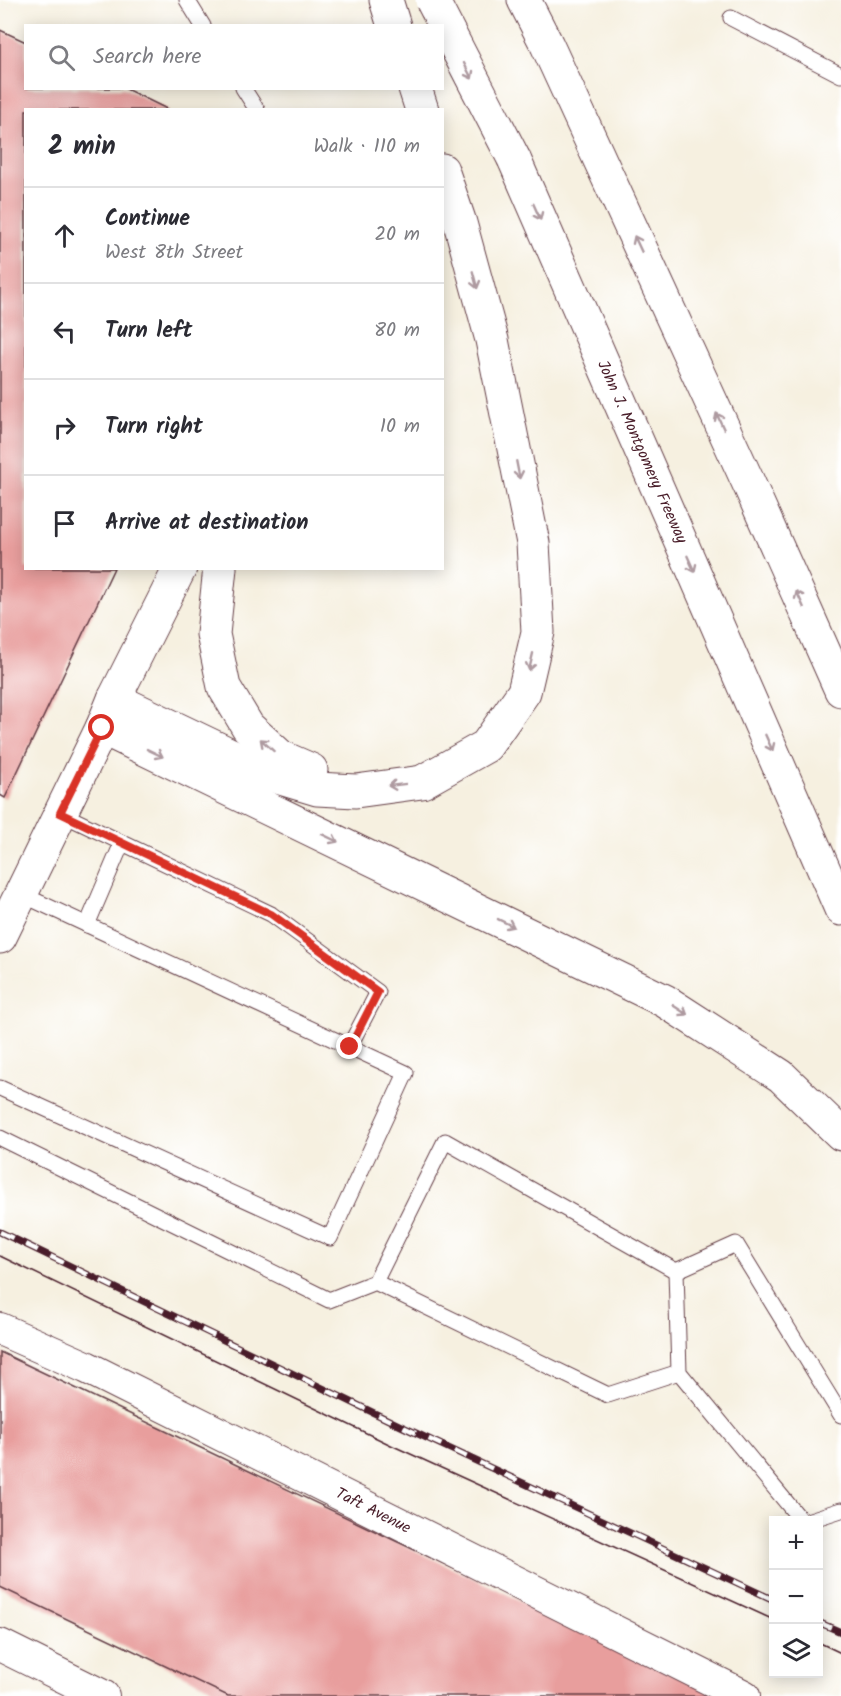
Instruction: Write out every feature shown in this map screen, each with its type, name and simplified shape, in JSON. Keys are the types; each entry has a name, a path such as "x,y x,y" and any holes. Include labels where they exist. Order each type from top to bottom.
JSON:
{"main road":[{"path":"386,0 393,24"},
{"name":"John J. Montgomery Freeway","path":"432,0 514,159 841,909"},
{"path":"442,24 453,0"},
{"path":"524,0 547,45 754,495 841,690"},
{"path":"402,108 412,90"},
{"path":"414,90 421,108"},
{"path":"108,713 277,777 317,789 356,791 422,782 486,746 524,692 538,632 533,543 492,340 460,223 444,177"},
{"path":"0,937 179,570"},
{"path":"219,570 219,594 213,634 224,687 248,727 280,757 356,791"},
{"path":"820,643 841,679"},
{"path":"108,713 665,1001 781,1076 841,1134"}],"street":[{"name":"Taft Avenue","path":"0,1329 86,1367 744,1696"},
{"path":"0,1645 103,1696"}],"lane":[{"path":"187,0 202,24"},
{"path":"731,18 841,75"},
{"path":"244,90 256,108"},
{"path":"60,813 271,914 378,992 350,1047"},
{"path":"87,925 122,843"},
{"path":"0,1088 330,1238 406,1074 21,894"},
{"path":"0,1138 329,1300 375,1282 445,1141 676,1271"},
{"path":"676,1271 736,1244 841,1415"},
{"path":"676,1271 680,1372 797,1516"},
{"path":"375,1282 608,1395 680,1372"},
{"path":"823,1516 841,1510"}],"building":[{"path":"0,30 24,41 24,90 128,90 165,108 24,108 24,570 113,570 5,798 0,795"},
{"path":"0,1352 720,1696 228,1696 0,1587"}],"tram line":[{"path":"0,1256 391,1445 769,1618"},
{"path":"823,1644 841,1653"}],"railway":[{"path":"0,1232 401,1426 769,1598"},
{"path":"823,1624 841,1632"}],"route":[{"path":"102,728 60,813 271,914 378,992 350,1047"}]}
